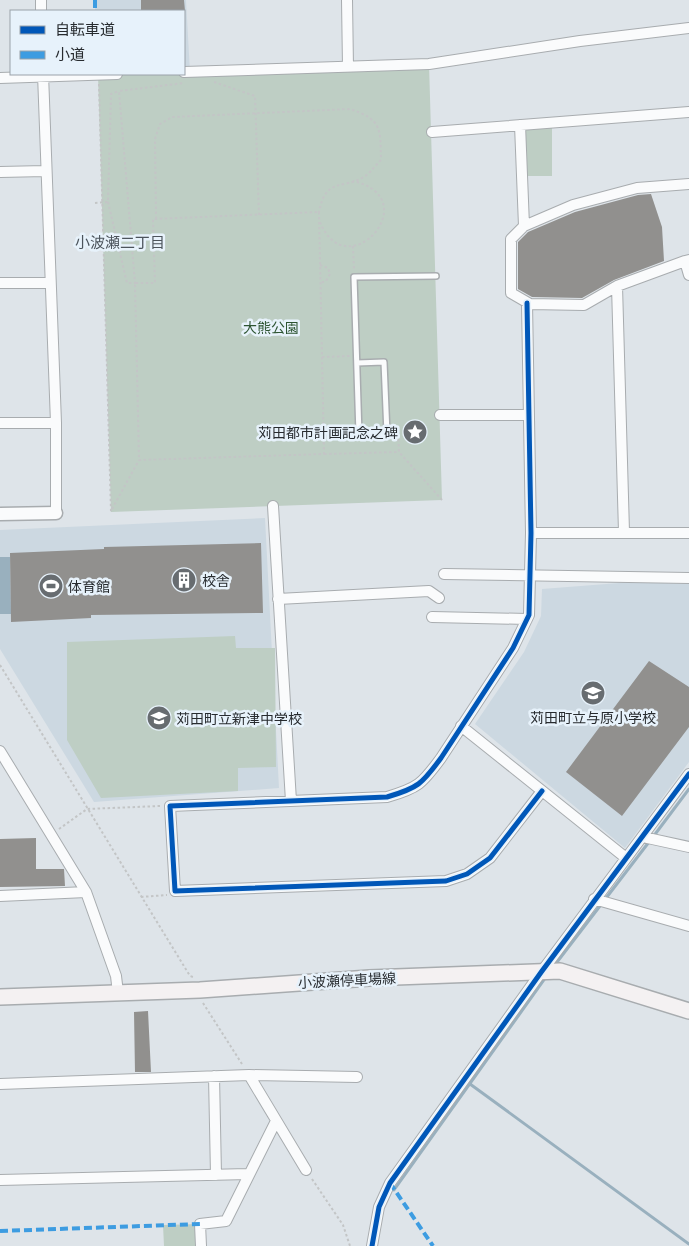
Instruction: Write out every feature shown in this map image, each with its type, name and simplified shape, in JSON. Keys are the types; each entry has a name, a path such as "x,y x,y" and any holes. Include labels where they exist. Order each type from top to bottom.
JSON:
{"main road":[{"name":"小波瀬停車場線","path":"0,996 118,993 560,971 689,1011"}],"street":[{"path":"346,0 348,67"},
{"path":"185,72 429,64 580,41 689,28"},
{"path":"0,78 43,75 45,170 56,423 56,513 0,514"},
{"path":"432,132 689,112"},
{"path":"520,125 524,226"},
{"path":"0,172 45,170"},
{"path":"689,184 637,188 573,205 524,226 511,239 510,293 527,302 584,306 617,286 687,260 689,275"},
{"path":"0,283 50,282"},
{"path":"617,286 624,532"},
{"path":"527,302 531,533 529,615 513,648 430,773 413,790 387,797 170,806 175,891 446,881 467,874 490,858 542,791"},
{"path":"440,415 528,415"},
{"path":"0,423 56,423"},
{"path":"273,506 291,800"},
{"path":"531,533 689,533"},
{"path":"444,574 689,578"},
{"path":"278,599 429,591 439,598"},
{"path":"432,617 527,619"},
{"path":"461,726 626,858"},
{"path":"0,751 86,892 116,976 118,993"},
{"path":"372,1246 379,1207 390,1183 594,899 689,774"},
{"path":"643,837 689,847"},
{"path":"0,896 86,892"},
{"path":"594,899 689,926"},
{"path":"249,1075 306,1170"},
{"path":"0,1084 249,1075 357,1077"},
{"path":"214,1076 216,1175"},
{"path":"201,1246 200,1224 226,1221 276,1121"},
{"path":"0,1180 248,1174"}],"lane":[{"path":"357,363 384,362 387,434 359,435 354,277 436,276"}],"path":[{"path":"98,75 111,512 139,460 135,284 119,92"},
{"path":"208,80 255,96 259,215"},
{"path":"188,83 111,94 108,202 127,283 154,283 154,219 156,219 155,139 160,124 172,117 350,110 369,115 380,130 381,160 365,176 334,186 326,193 321,202 319,212 324,454"},
{"path":"319,212 320,223 325,232 342,245 364,244 373,238 380,229 383,219 383,208 380,198 373,189 353,181"},
{"path":"96,203 108,202"},
{"path":"156,219 319,212"},
{"path":"353,246 354,277"},
{"path":"320,265 328,268 330,274 326,281 320,283"},
{"path":"348,270 358,269"},
{"path":"322,357 351,356 350,347"},
{"path":"398,434 399,452 442,500"},
{"path":"324,436 359,435"},
{"path":"139,460 399,452"},
{"path":"0,665 190,976 195,978"},
{"path":"51,835 87,809 170,806"},
{"path":"141,897 170,895 175,891"},
{"path":"200,999 249,1075"},
{"path":"306,1170 343,1224 350,1246"}],"shaded area":[{"path":"95,0 186,0 190,72 185,72 185,10 95,10"},
{"name":"苅田町立新津中学校","path":"265,518 279,788 94,802 0,649 0,530"},
{"name":"苅田町立与原小学校","path":"632,582 689,584 689,762 625,848 475,724 524,652 541,616 542,589"}],"green space":[{"name":"大熊公園","path":"429,64 442,500 111,512 98,75 185,74"},
{"path":"552,123 552,176 522,176 520,125"},
{"path":"235,636 236,648 275,648 276,767 238,768 238,791 101,798 67,740 67,642"},
{"path":"200,1224 201,1246 164,1246 163,1225"}],"water":[{"path":"0,557 10,557 11,614 0,614"}],"building":[{"path":"141,0 184,0 185,10 141,10"},
{"path":"651,194 662,227 664,261 614,280 582,298 532,297 518,289 518,242 528,232 575,212 638,195"},
{"name":"校舎","path":"261,543 263,613 91,615 91,618 11,622 10,553 104,549 104,547"},
{"path":"649,661 689,687 689,727 622,816 566,772"},
{"path":"36,838 36,869 64,869 65,886 0,887 0,839"},
{"path":"148,1011 151,1072 135,1072 134,1012"}],"waterway":[{"path":"653,837 689,789"},
{"path":"554,966 649,842"},
{"path":"394,1190 546,977"},
{"path":"470,1084 689,1244"}],"marked path":[{"path":"95,0 95,10"},
{"path":"390,1183 433,1246"},
{"path":"0,1231 200,1224"}],"cycle path":[{"path":"527,303 531,533 529,615 513,648 441,758 424,779 413,788 387,797 170,806 175,891 446,881 467,874 490,858 542,791"},
{"path":"372,1246 379,1207 390,1183 542,971 689,774"}],"place":[{"name":"苅田都市計画記念之碑","path":"415,432"},
{"name":"校舎","path":"184,580"},
{"name":"体育館","path":"51,586"},
{"name":"苅田町立与原小学校","path":"593,693"},
{"name":"苅田町立新津中学校","path":"159,718"}],"district":[{"name":"小波瀬二丁目","path":"120,242"}]}
